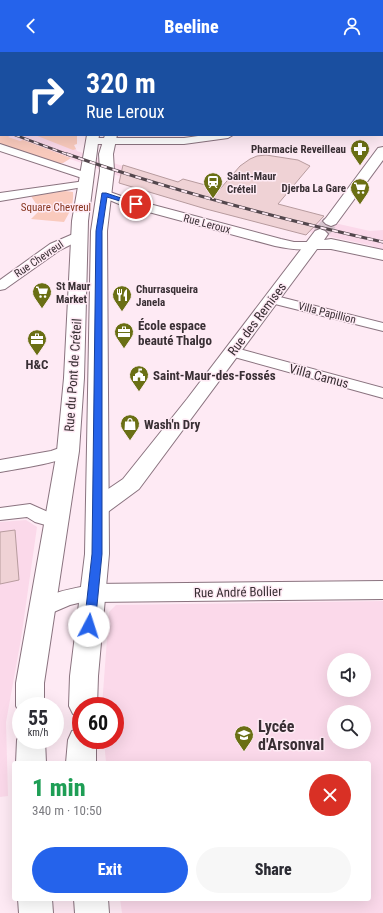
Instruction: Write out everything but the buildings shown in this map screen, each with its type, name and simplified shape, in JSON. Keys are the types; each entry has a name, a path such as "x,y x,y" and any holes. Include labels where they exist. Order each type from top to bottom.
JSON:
{"main road":[{"name":"Rue du Pont de Créteil","path":"30,697 30,683 68,452 74,378 82,205 92,138"},
{"name":"Rue du Pont de Créteil","path":"83,697 84,676 97,554 99,231 104,195 106,154 110,138"},
{"path":"331,221 383,151"},
{"path":"82,205 104,195 85,180"},
{"path":"316,240 383,255"},
{"name":"Rue des Remises","path":"97,508 130,484 316,240"},
{"name":"Rue André Bollier","path":"92,593 383,590"},
{"path":"31,749 31,761"},
{"path":"81,761 82,749"},
{"path":"35,901 36,913"},
{"path":"91,901 92,913"}],"street":[{"path":"110,138 184,141 221,136"},
{"name":"Rue du Pont de Créteil","path":"92,138 110,138"},
{"path":"0,147 85,180"},
{"path":"0,197 85,180"},
{"name":"Rue Leroux","path":"104,195 294,246 316,240"},
{"name":"Rue Chevreul","path":"0,286 55,247 80,235"},
{"name":"Villa Papillion","path":"272,299 383,328"},
{"name":"Villa Camus","path":"232,352 383,393"},
{"path":"0,466 68,452"},
{"path":"0,514 30,510 42,517 56,521"},
{"path":"42,609 66,598 92,593"}],"shaded area":[{"path":"0,136 54,136 74,145 77,151 138,171 321,220 370,231 383,230 383,251 372,249 373,246 309,232 306,235 206,209 125,185 119,176 70,159 63,163 57,163 0,144"},
{"path":"26,520 37,527 21,639 6,722 8,796 0,797 0,522"},
{"name":"Lycée d'Arsonval","path":"383,601 383,913 122,913 120,901 371,901 371,761 106,761 105,749 124,749 124,697 103,697 109,612 116,605"}],"green space":[{"path":"0,136 10,136 8,137 20,141 23,140 71,158 63,163 57,163 0,144"},
{"path":"38,136 77,136 77,144 74,145 76,149 73,150"},
{"name":"Square Chevreul","path":"65,191 73,192 73,200 64,222 31,219 40,210 31,196"}],"tunnel":[{"path":"320,234 331,221"}],"railway":[{"path":"18,136 69,155"},
{"path":"67,154 145,180 184,191 303,223 383,242"}],"place":[{"name":"Pharmacie Reveilleau","path":"360,166"},
{"name":"Saint-Maur Créteil","path":"213,199"},
{"name":"Djerba La Gare","path":"360,205"},
{"name":"St Maur Market","path":"42,309"},
{"name":"Churrasqueira Janela","path":"122,312"},
{"name":"École espace beauté Thalgo","path":"124,349"},
{"name":"H&C","path":"37,356"},
{"name":"Saint-Maur-des-Fossés","path":"139,392"},
{"name":"Wash'n Dry","path":"130,441"},
{"name":"Lycée d'Arsonval","path":"244,752"}],"route":[{"path":"89,626 97,554 99,231 104,194 136,204"}]}
